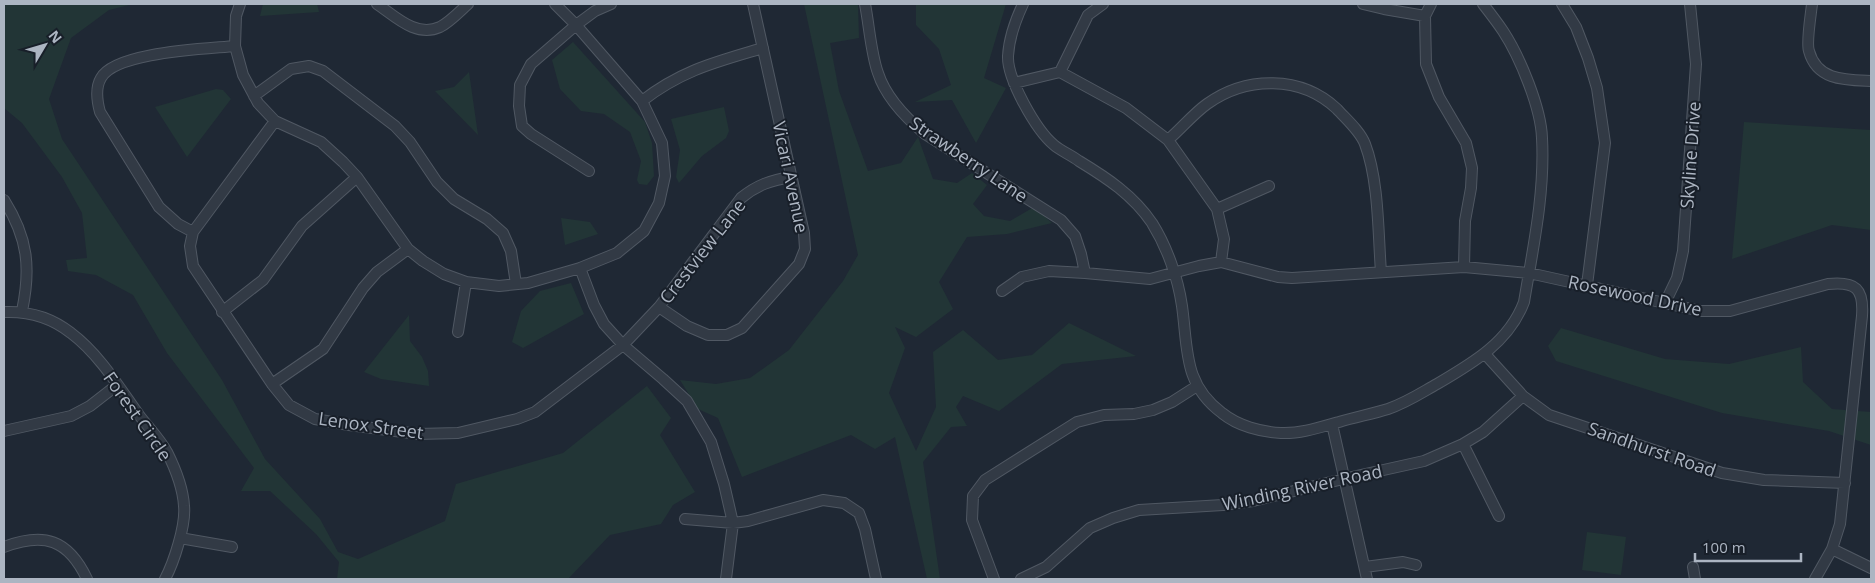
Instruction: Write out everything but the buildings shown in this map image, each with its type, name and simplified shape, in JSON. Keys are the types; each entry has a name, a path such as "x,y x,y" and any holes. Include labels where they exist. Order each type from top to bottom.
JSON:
{"street":[{"path":"240,4 236,16 235,46 243,75 258,103 275,121 321,142 357,177 408,249 423,262 444,274 466,282 498,286 528,283 580,268 617,253 644,231 659,203 664,176 662,143 642,101 576,25 554,4"},
{"path":"377,4 412,28 424,30 440,27 468,4"},
{"path":"589,171 531,134 522,126 518,106 520,85 531,64 594,11 611,4"},
{"name":"Vicari Avenue","path":"659,307 687,326 708,335 727,335 742,328 799,264 805,249 804,233 753,4"},
{"name":"Strawberry Lane","path":"865,4 878,73 888,94 907,119 926,134 1061,220 1075,236 1085,273"},
{"path":"1023,4 1012,29 1007,59 1022,103 1053,144 1106,178 1132,198 1152,224 1168,254 1174,274 1183,307 1186,354 1197,386 1222,413 1249,427 1264,432 1283,433 1332,424 1389,409 1407,401 1485,354 1513,325 1520,314 1529,273 1542,183 1542,137 1535,103 1520,65 1504,32 1483,4"},
{"path":"1060,72 1088,15 1103,4"},
{"path":"1363,4 1425,16"},
{"path":"1431,4 1425,16 1426,64 1440,97 1466,143 1472,168 1471,188 1465,221 1464,267"},
{"path":"1562,4 1576,27 1588,58 1597,88 1606,143 1587,285"},
{"name":"Skyline Drive","path":"1665,303 1677,278 1683,251 1696,64 1690,4"},
{"path":"1812,4 1808,50 1818,69 1839,79 1871,81"},
{"path":"235,46 136,57 113,66 101,78 97,98 100,112 159,206 178,224 194,232 275,121"},
{"path":"642,101 662,85 681,75 703,66 763,48"},
{"path":"254,96 292,69 309,66 323,72 395,126 410,142 437,182 454,199 487,219 503,233 511,252 516,284"},
{"path":"1014,83 1060,72 1126,108 1168,140 1217,209 1224,239 1222,262"},
{"path":"1168,140 1208,104 1247,85 1274,82 1296,86 1327,100 1364,141 1370,159 1374,181 1381,272"},
{"path":"222,312 263,280 302,226 357,177"},
{"name":"Crestview Lane","path":"623,345 659,307 741,198 755,187 771,180 792,177"},
{"path":"1217,209 1269,186"},
{"path":"4,200 23,242 28,265 22,312"},
{"name":"Lenox Street","path":"194,232 190,246 193,266 222,312 272,384 289,405 315,419 418,434 458,432 517,419 535,412 623,345"},
{"path":"272,384 323,349 363,288 377,272 408,249"},
{"name":"Rosewood Drive","path":"1002,291 1022,278 1049,271 1150,280 1199,266 1222,262 1271,276 1285,278 1464,267 1529,273 1701,311 1730,311 1828,284 1842,282 1856,288 1863,301 1840,524 1832,549 1815,579"},
{"path":"580,268 594,305 604,324 623,345 687,402 711,442 724,484 733,523 726,579"},
{"path":"458,332 466,282"},
{"name":"Forest Circle","path":"4,312 22,312 47,318 71,332 90,350 166,450 178,478 184,506 180,538 172,566 165,579"},
{"name":"Sandhurst Road","path":"1485,354 1523,396 1549,415 1722,473 1764,480 1844,482"},
{"path":"4,431 71,416 90,406 117,385"},
{"path":"994,579 972,520 973,496 985,480 1077,422 1104,415 1134,414 1153,410 1172,402 1197,386"},
{"name":"Winding River Road","path":"1021,579 1046,567 1090,528 1139,510 1223,505 1253,501 1343,478 1424,462 1463,444 1497,422 1523,396"},
{"path":"1332,424 1367,579"},
{"path":"1463,444 1499,516"},
{"path":"685,519 733,523 748,521 823,500 844,503 859,513 876,579"},
{"path":"180,538 232,547"},
{"path":"4,547 24,539 43,539 62,546 76,560 86,579"},
{"path":"1832,549 1871,568"},
{"path":"1365,567 1403,562 1416,565"},
{"path":"1693,567 1695,579"}],"shaded area":[{"path":"4,4 133,4 109,10 71,38 49,99 62,139 222,380 265,459 320,519 338,552 358,559 445,521 456,484 563,453 647,386 671,418 660,435 695,492 673,505 661,524 610,535 568,579 337,579 339,562 316,534 270,491 241,491 254,468 167,353 133,295 96,275 68,271 66,260 87,258 82,213 62,177 22,123 4,108"},
{"path":"263,4 317,4 319,12 260,16"},
{"path":"804,4 858,4 859,38 830,43 839,91 868,171 901,163 918,137 933,179 957,183 972,173 987,185 973,204 984,216 1010,221 1034,207 1052,223 1007,234 967,237 939,282 953,309 916,337 895,327 905,348 889,393 916,451 936,407 933,352 963,330 998,360 1032,355 1069,323 1136,356 1062,364 999,411 963,396 956,407 967,426 951,427 923,462 940,579 927,579 895,437 875,449 851,435 742,477 718,418 698,409 680,380 716,384 750,378 789,350 843,281 858,255"},
{"path":"916,4 1006,4 984,78 1006,88 976,143 952,100 915,102 951,85 939,49 916,25"},
{"path":"573,42 645,122 652,143 654,176 647,185 639,184 637,180 641,161 630,132 604,114 581,111 560,89 552,60"},
{"path":"469,72 478,135 435,91 454,87"},
{"path":"216,89 223,90 231,99 187,157 155,107"},
{"path":"724,107 729,131 726,138 702,156 679,183 676,177 680,150 671,119"},
{"path":"1744,122 1871,130 1871,230 1832,225 1732,259"},
{"path":"561,218 590,222 598,234 565,245"},
{"path":"571,283 584,314 523,348 512,342 521,311 540,291"},
{"path":"409,315 410,341 422,357 428,371 429,386 381,379 364,372"},
{"path":"1561,328 1665,359 1729,364 1801,347 1803,382 1832,409 1871,412 1871,445 1829,431 1722,413 1556,361 1548,346"},
{"path":"1587,532 1626,537 1621,575 1582,570"}]}
